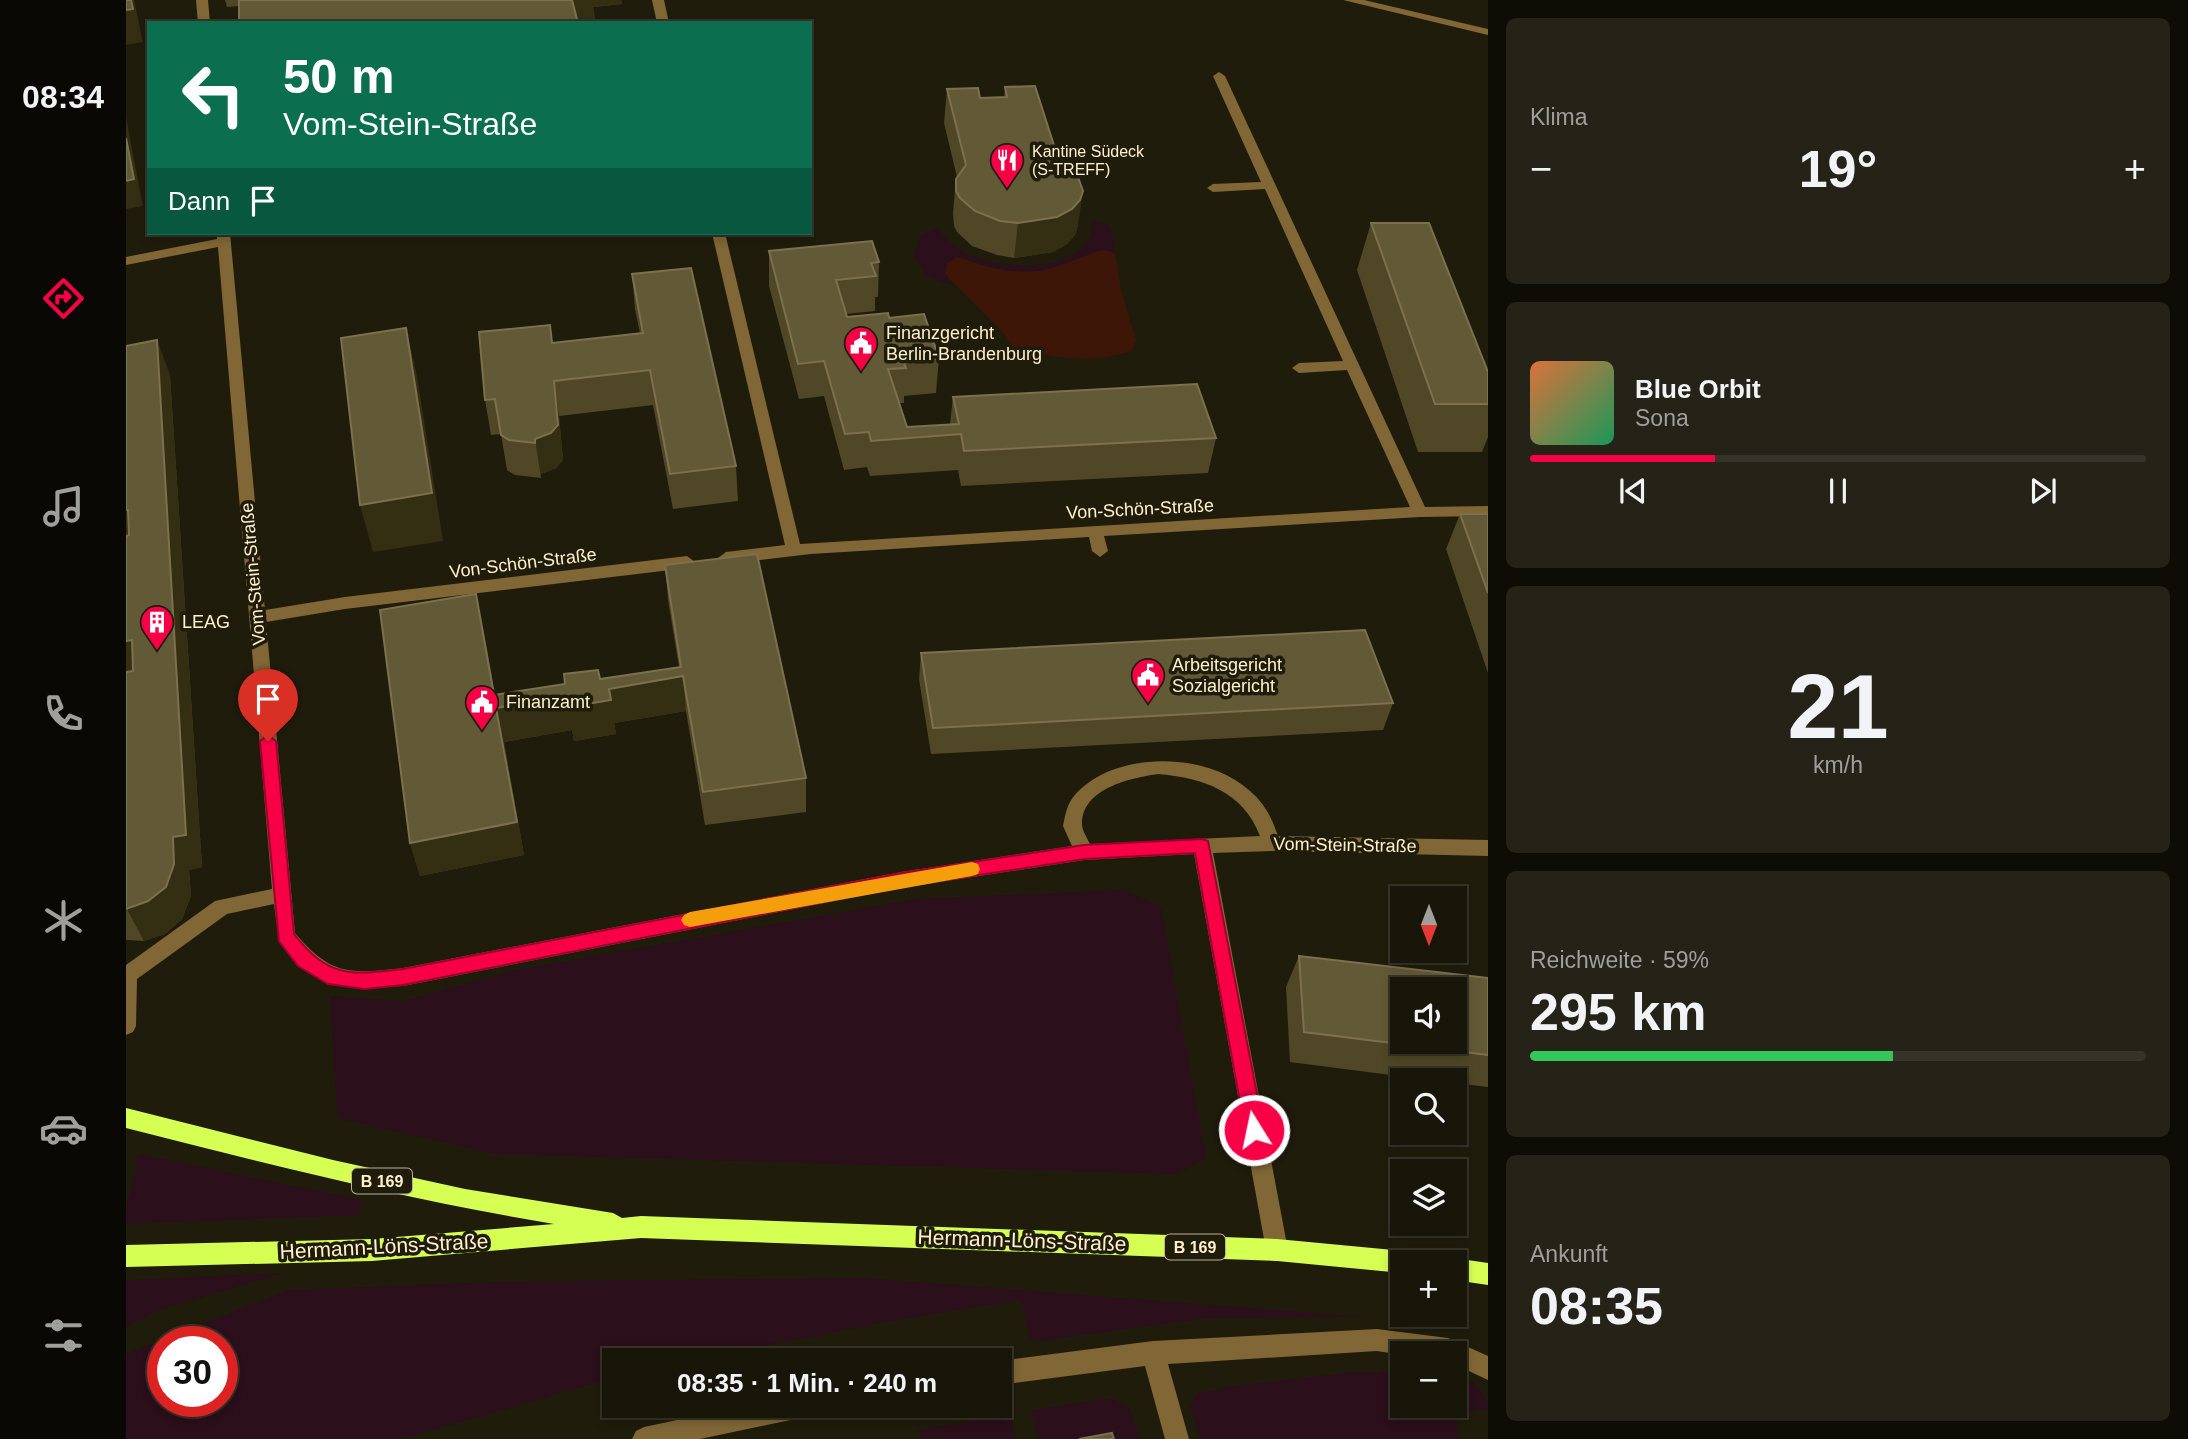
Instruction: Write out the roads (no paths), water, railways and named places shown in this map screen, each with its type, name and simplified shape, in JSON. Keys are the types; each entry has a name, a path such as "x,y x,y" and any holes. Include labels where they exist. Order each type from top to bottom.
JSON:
{"main road":[{"name":"Hermann-Löns-Straße","path":"126,1118 452,1196 640,1227"},
{"name":"Hermann-Löns-Straße","path":"126,1256 372,1250 640,1227 1277,1250 1390,1261"},
{"path":"1467,1271 1488,1274"}],"street":[{"path":"202,0 204,21"},
{"path":"658,0 663,21"},
{"path":"1349,0 1488,32"},
{"path":"1219,76 1420,512"},
{"path":"1213,188 1271,185"},
{"path":"718,235 794,550"},
{"path":"126,261 223,237"},
{"name":"Vom-Stein-Straße","path":"223,237 280,895 286,936 304,960 328,977 365,981 403,977 901,880 1084,852 1272,843 1488,848"},
{"path":"1299,368 1354,365"},
{"name":"Von-Schön-Straße","path":"257,617 358,602 794,550 1420,512 1488,511"},
{"path":"1095,531 1100,551"},
{"path":"1084,852 1072,826 1078,803 1104,781 1159,767 1213,776 1229,784 1251,800 1268,824 1272,843"},
{"path":"1202,846 1277,1250"},
{"path":"126,1026 127,975 222,907 280,895"},
{"path":"1012,1371 1153,1353 1377,1340 1448,1349 1488,1368"},
{"path":"1153,1353 1177,1439"},
{"path":"644,1439 743,1418"}],"place":[{"name":"Kantine Südeck (S-TREFF)","path":"1007,190"},
{"name":"Finanzgericht Berlin-Brandenburg","path":"861,373"},
{"name":"LEAG","path":"157,652"},
{"name":"Arbeitsgericht Sozialgericht","path":"1148,705"},
{"name":"Finanzamt","path":"482,732"}]}
